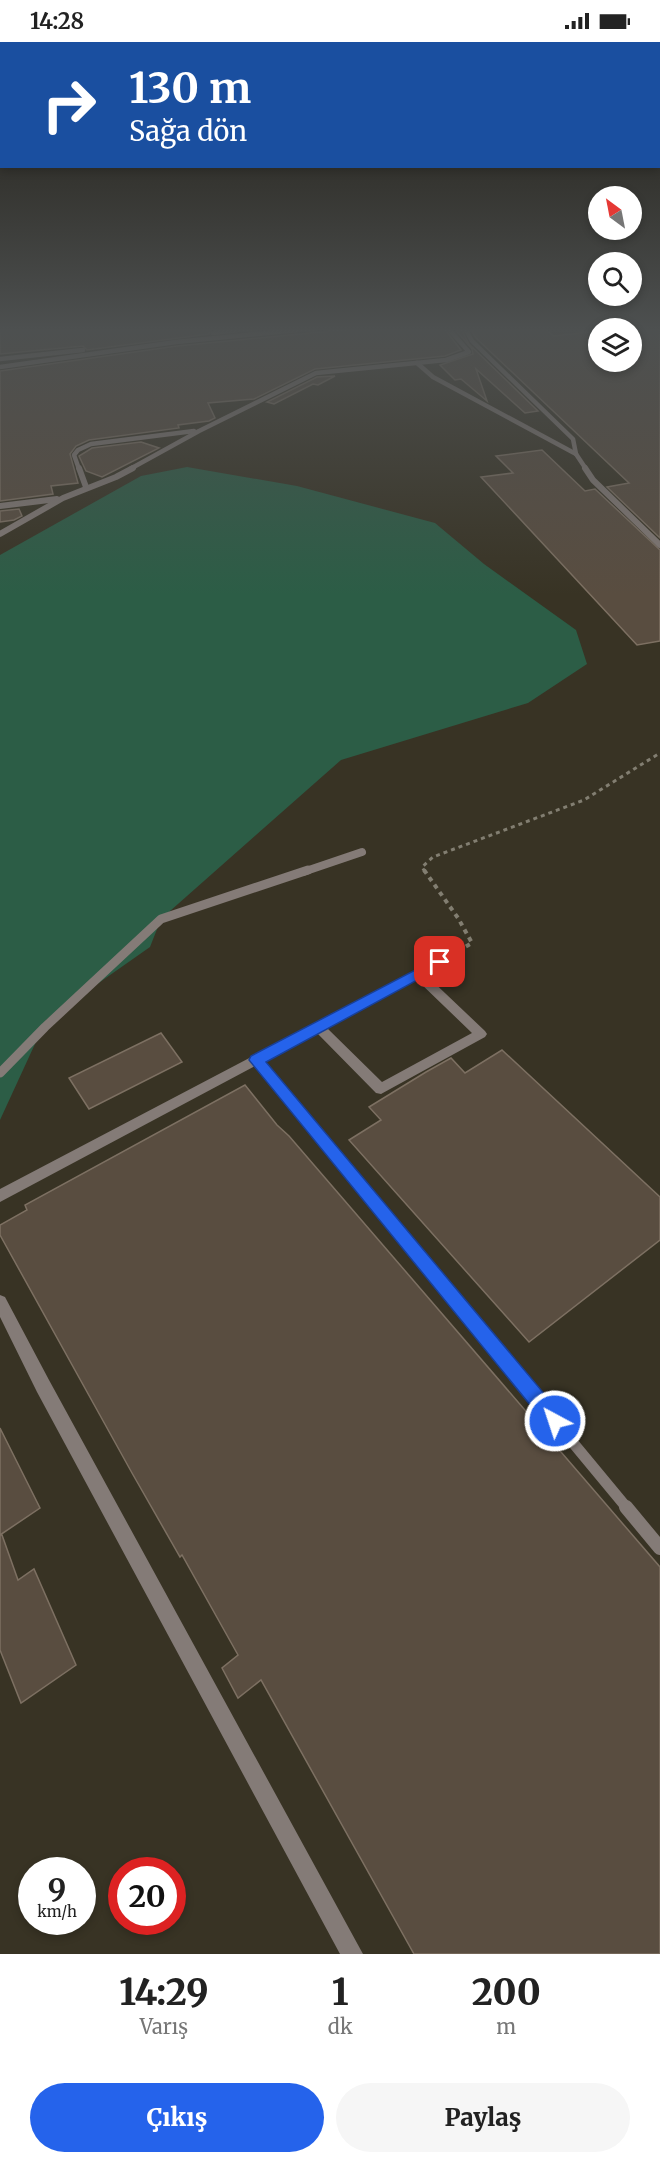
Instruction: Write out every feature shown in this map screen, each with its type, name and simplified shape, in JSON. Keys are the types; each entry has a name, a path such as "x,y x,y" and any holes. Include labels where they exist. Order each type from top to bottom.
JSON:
{"street":[{"path":"0,1196 440,962"},
{"path":"319,1027 381,1089 481,1034 418,974"},
{"path":"0,1302 43,1386 352,1954"}],"lane":[{"path":"0,534 63,498 116,477 229,416"},
{"path":"506,416 576,454"},
{"path":"550,416 573,439 576,454 592,480 660,545"},
{"path":"86,487 74,455 78,450 91,444 199,431"},
{"path":"0,506 63,498"},
{"path":"0,1073 45,1027 161,920 362,852"},
{"path":"256,1060 660,1548"}],"path":[{"path":"440,962 472,943 458,918 422,867 433,856 584,800 660,753"}],"green space":[{"path":"187,467 297,486 435,523 484,564 576,630 587,664 528,703 341,760 161,919 150,947 46,1020 0,1120 0,555 141,476"}],"building":[{"path":"0,416 215,418 209,421 178,425 179,428 89,440 76,446 70,454 78,483 51,486 53,494 0,501"},
{"path":"559,416 660,416 660,538 607,487 629,483"},
{"path":"141,442 159,448 102,477 86,471 79,456 92,448"},
{"path":"542,450 585,491 595,489 660,550 660,641 637,645 481,477 513,473 496,456"},
{"path":"19,509 22,516 0,522 0,511"},
{"path":"161,1033 182,1062 89,1109 69,1078"},
{"path":"502,1050 660,1197 660,1240 529,1342 349,1140 381,1120 369,1107 426,1072 451,1058 465,1073"},
{"path":"245,1085 277,1125 289,1136 660,1567 660,1954 414,1954 261,1680 238,1698 222,1668 238,1655 182,1555 180,1557 132,1473 0,1235 0,1225 27,1210 25,1205"},
{"path":"0,1428 40,1508 0,1535"},
{"path":"0,1535 2,1535 18,1580 34,1569 76,1665 21,1703 0,1650"}],"route":[{"path":"440,962 256,1060 555,1421"}]}
